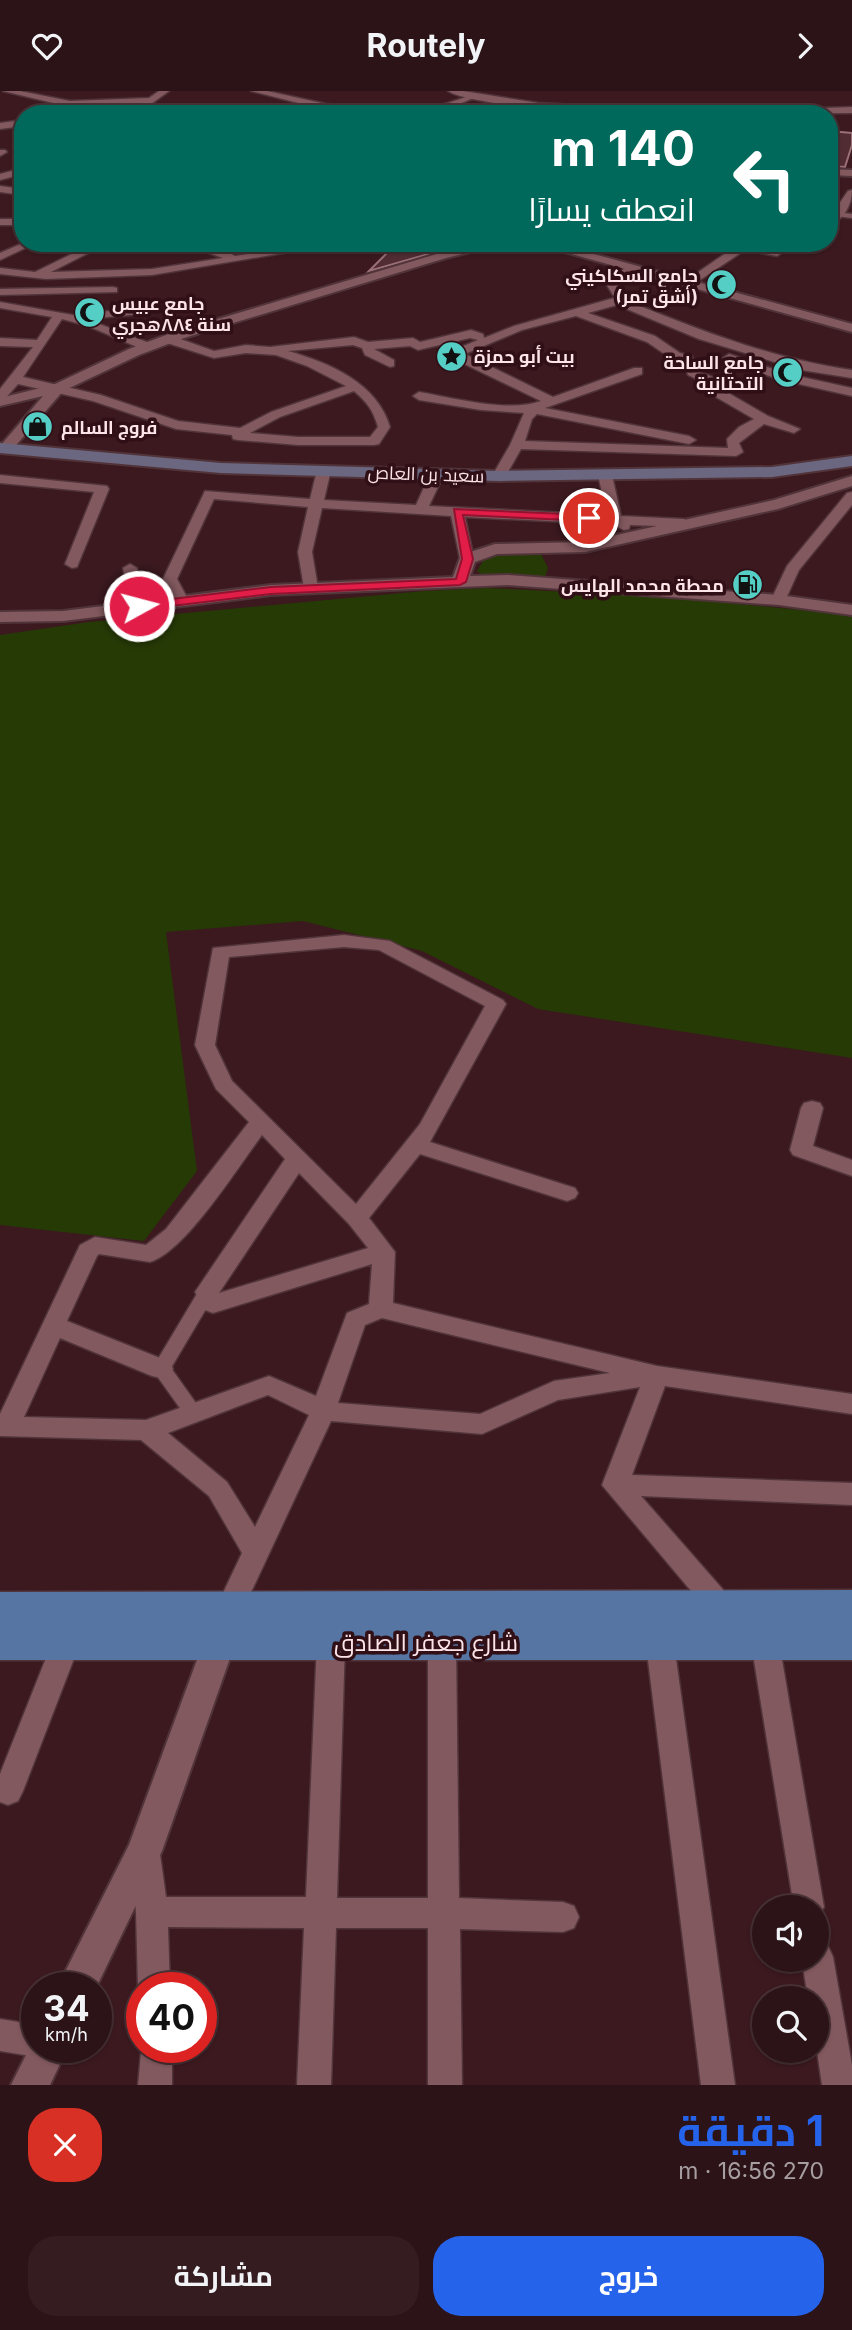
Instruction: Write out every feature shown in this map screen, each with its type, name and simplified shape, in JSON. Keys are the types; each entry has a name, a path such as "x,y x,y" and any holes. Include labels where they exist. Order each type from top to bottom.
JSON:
{"main road":[{"name":"سعيد بن العاص","path":"3,448 221,468 499,476 772,472 852,461"},
{"name":"شارع جعفر الصادق","path":"0,1643 66,1643 224,1626 723,1609 852,1608"},
{"name":"شارع جعفر الصادق","path":"0,1610 224,1626 331,1642 852,1642"}],"street":[{"path":"7,91 70,104 151,101 165,91"},
{"path":"255,91 317,105"},
{"path":"452,91 472,97 550,105"},
{"path":"70,104 90,93"},
{"path":"447,105 472,97"},
{"path":"852,193 839,214 852,216"},
{"path":"37,275 84,252"},
{"path":"221,252 233,258"},
{"path":"0,271 37,275 152,272 275,252"},
{"path":"0,399 58,388 168,339 455,252"},
{"path":"569,252 852,328"},
{"path":"687,284 735,252"},
{"path":"394,336 404,333 418,346 433,343 447,349 618,301 628,297 617,293 611,282 628,269"},
{"path":"0,292 113,290"},
{"path":"618,301 703,336 805,367 852,374"},
{"path":"0,305 64,316 148,347"},
{"path":"0,399 30,361 38,344 64,316 141,311"},
{"path":"576,312 651,339 676,356 688,359 692,372 730,390 720,394 763,419 794,429"},
{"path":"703,336 698,344 710,352 785,377 852,392"},
{"path":"168,339 209,354 225,356 243,349 270,350 290,345 354,341 367,346 413,342"},
{"path":"483,339 460,351 458,355 552,402"},
{"path":"0,342 38,344"},
{"path":"367,346 369,352 390,363"},
{"path":"270,350 305,362 355,387 371,398 384,427 374,440 298,442 238,436 292,408 355,387"},
{"path":"657,362 676,356"},
{"path":"499,476 517,445 526,418 534,410 638,371"},
{"path":"14,379 142,411 176,425 242,432"},
{"path":"3,448 58,388"},
{"path":"419,395 481,406 534,410 689,440"},
{"path":"517,445 736,452 732,442 736,436 763,419"},
{"path":"311,588 305,552 324,470"},
{"path":"421,509 437,474"},
{"path":"605,475 615,519 635,535"},
{"path":"0,479 102,489 72,564"},
{"path":"467,559 495,549 585,547 778,503 852,481"},
{"path":"181,601 170,579 180,564 191,531 210,493 457,512 684,523"},
{"path":"779,600 792,569 852,495"},
{"path":"457,512 467,559 460,582"},
{"path":"130,568 139,606"},
{"path":"0,617 64,616 311,588 508,580 779,600 852,610"},
{"path":"357,1218 429,1128 496,1005 383,945 344,941 220,952 205,1045 223,1084 357,1218 384,1252 381,1309"},
{"path":"813,1108 801,1150 852,1168"},
{"path":"261,1121 174,1235 150,1254 95,1245 88,1251 3,1426 147,1430 269,1385 323,1411 482,1424 554,1391 657,1375"},
{"path":"416,1145 567,1193"},
{"path":"161,1369 207,1291 298,1157"},
{"path":"207,1291 213,1304 384,1252"},
{"path":"84,1972 144,1851 224,1626 323,1411 355,1319 381,1309 657,1375 852,1404"},
{"path":"53,1325 161,1369 194,1413"},
{"path":"615,1485 657,1375"},
{"path":"147,1430 218,1489 257,1554"},
{"path":"615,1485 852,1494"},
{"path":"615,1485 723,1609"},
{"path":"314,2085 331,1642"},
{"path":"442,1642 445,2085"},
{"path":"765,1642 807,1895"},
{"path":"8,1791 66,1643"},
{"path":"660,1644 718,2085"},
{"path":"144,1851 152,1912 154,1972"},
{"path":"152,1912 444,1913 563,1917"},
{"path":"820,1972 839,2085"},
{"path":"0,2035 21,2038"},
{"path":"30,2085 41,2063"},
{"path":"155,2085 156,2063"}],"green space":[{"path":"499,551 540,552 548,568 544,580 488,578 477,571 486,556"},
{"path":"487,588 654,596 852,615 852,1058 538,1009 422,951 303,921 166,932 197,1171 144,1241 0,1225 0,635 89,622 424,591"}],"building":[{"path":"838,132 852,133 852,145 845,167 838,167"},
{"path":"388,252 436,252 369,271"}],"place":[{"name":"جامع السكاكيني (أشق تمر)","path":"721,285"},
{"name":"جامع عبيس سنة ٨٨٤هجري","path":"89,313"},
{"name":"بيت أبو حمزة","path":"451,356"},
{"name":"جامع الساحة التحتانية","path":"787,372"},
{"name":"فروج السالم","path":"38,427"},
{"name":"محطة محمد الهايس","path":"747,585"}],"route":[{"path":"139,606 271,590 460,582 467,559 457,512 589,518"}]}
